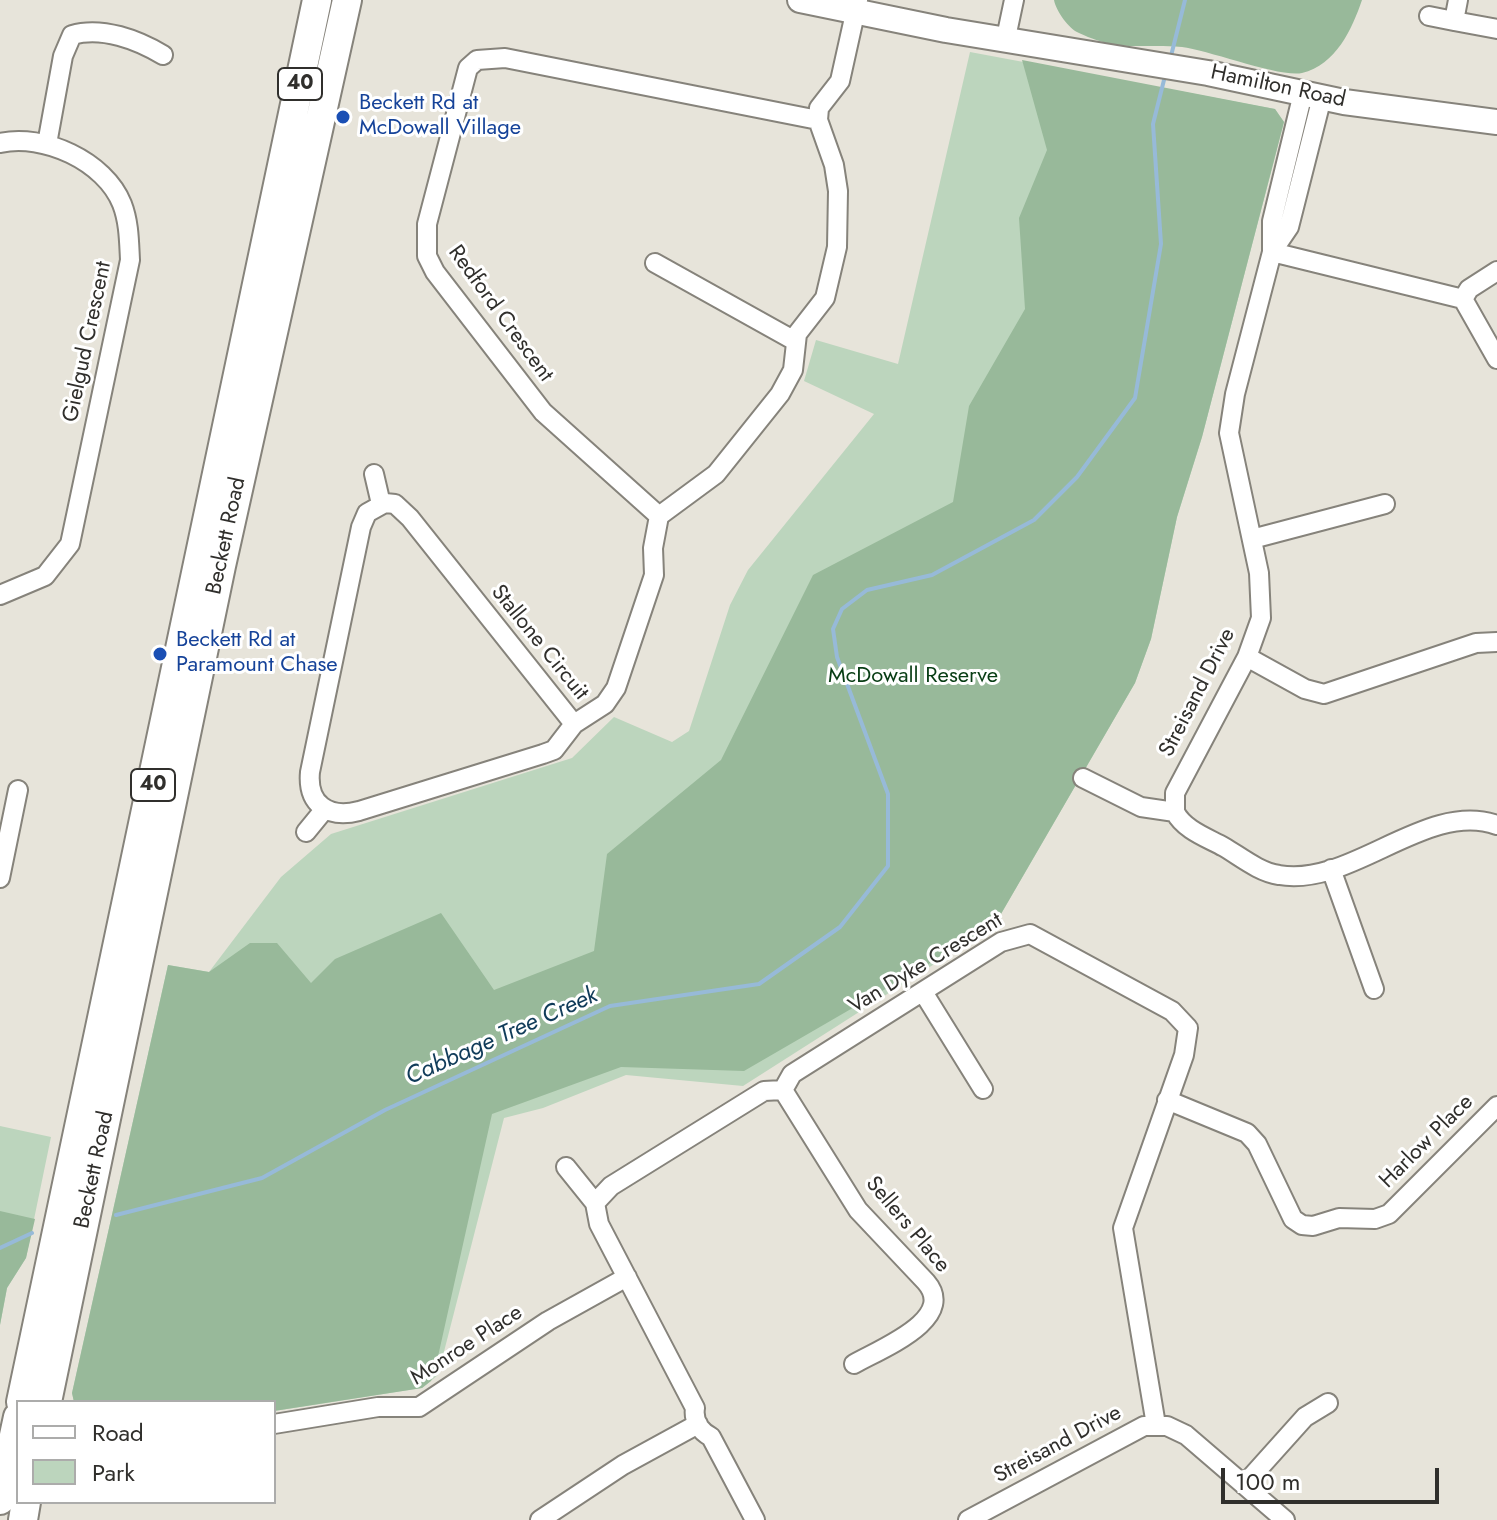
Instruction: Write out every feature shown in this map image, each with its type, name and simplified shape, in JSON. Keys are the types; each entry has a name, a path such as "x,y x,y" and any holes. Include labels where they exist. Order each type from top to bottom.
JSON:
{"main road":[{"name":"Beckett Road","path":"21,1400 317,0"},
{"name":"Beckett Road","path":"47,1400 224,551 347,0"},
{"name":"Hamilton Road","path":"800,0 861,4 1007,33 1060,47"},
{"name":"Hamilton Road","path":"861,4 1060,47 1313,95 1497,122"},
{"path":"0,1500 16,1426"}],"street":[{"path":"1007,33 1014,0"},
{"path":"1454,21 1458,0"},
{"path":"574,724 605,704 616,688 654,575 654,536 659,516 716,474 780,394 793,370 797,334 825,298 837,247 838,191 834,165 818,120 819,108 840,81 861,4"},
{"path":"1429,16 1497,29"},
{"path":"47,144 63,56 72,35 97,32 142,43 163,55"},
{"name":"Redford Crescent","path":"659,516 543,412 427,256 427,224 468,68 477,60 505,58 818,120"},
{"name":"Streisand Drive","path":"1175,812 1175,793 1247,657 1262,606 1252,539 1229,433 1235,394 1272,252 1289,227 1313,95"},
{"name":"Gielgud Crescent","path":"0,143 47,144 68,151 92,167 121,201 129,231 130,260 70,544 45,576 0,595"},
{"path":"1272,252 1463,299 1497,359"},
{"path":"655,263 795,341"},
{"path":"1463,299 1469,289 1497,271"},
{"path":"306,832 324,810 311,794 310,772 361,527 367,513 381,504 374,474"},
{"name":"Stallone Circuit","path":"324,810 349,814 543,754 554,750 574,724 410,518 395,504 381,504"},
{"path":"1252,539 1385,504"},
{"path":"1247,657 1305,689 1324,694 1476,643 1497,642"},
{"path":"1083,778 1141,807 1175,812 1189,828 1275,874 1304,875 1331,869 1455,821 1484,820 1497,825"},
{"path":"0,878 18,790"},
{"path":"1331,869 1374,989"},
{"name":"Van Dyke Crescent","path":"595,1203 611,1186 764,1091 783,1090 792,1074 1001,942 1030,934 1172,1011 1186,1022 1188,1039 1123,1228 1156,1425"},
{"path":"923,992 983,1089"},
{"name":"Sellers Place","path":"783,1090 858,1210 926,1282 934,1296 933,1310 921,1325 854,1364"},
{"name":"Harlow Place","path":"1167,1100 1247,1133 1257,1144 1293,1219 1302,1225 1313,1226 1345,1217 1383,1218 1497,1106"},
{"path":"566,1167 595,1203 599,1224 695,1408 693,1417 702,1433 711,1437 755,1520"},
{"name":"Monroe Place","path":"276,1424 378,1407 419,1407 548,1321 627,1277"},
{"path":"1244,1485 1305,1417 1328,1403"},
{"path":"540,1520 623,1465 698,1424"},
{"name":"Streisand Drive","path":"968,1520 1110,1443 1156,1425 1186,1435 1285,1520"}],"green space":[{"path":"1054,0 1362,0 1348,34 1333,54 1314,69 1292,73 1182,47 1107,43 1071,28"},
{"name":"McDowall Reserve","path":"970,52 1275,109 1284,122 1202,437 1177,517 1151,639 1135,683 994,926 743,1086 626,1075 543,1108 504,1118 438,1375 422,1388 276,1411 276,1400 74,1400 72,1393 168,965 209,972 281,877 331,834 572,758 614,717 672,742 689,731 730,605 748,570 874,414 804,381 816,340 898,364"},
{"name":"McDowall Reserve","path":"1022,60 1275,109 1284,122 1202,437 1177,517 1151,639 1135,683 994,926 744,1071 621,1067 492,1114 435,1370 431,1381 422,1388 276,1411 276,1400 74,1400 72,1393 168,965 209,972 250,943 277,943 311,983 335,959 441,913 494,990 594,951 607,854 721,760 813,575 953,502 969,406 1025,309 1019,218 1047,150"},
{"path":"0,1126 51,1137 26,1258 7,1288 0,1325"},
{"path":"0,1211 35,1219 26,1258 7,1288 0,1325"}],"waterway":[{"name":"Cabbage Tree Creek","path":"1170,60 1185,0"},
{"name":"Cabbage Tree Creek","path":"116,1215 262,1178 385,1110 610,1006 759,984 840,927 888,866 888,794 837,657 833,629 842,609 867,590 932,575 1034,520 1077,477 1135,398 1161,244 1153,124 1165,76"},
{"name":"Cabbage Tree Creek","path":"0,1248 32,1233"}],"place":[{"name":"Beckett Rd at McDowall Village","path":"343,117"},
{"name":"Beckett Rd at Paramount Chase","path":"160,654"}]}
